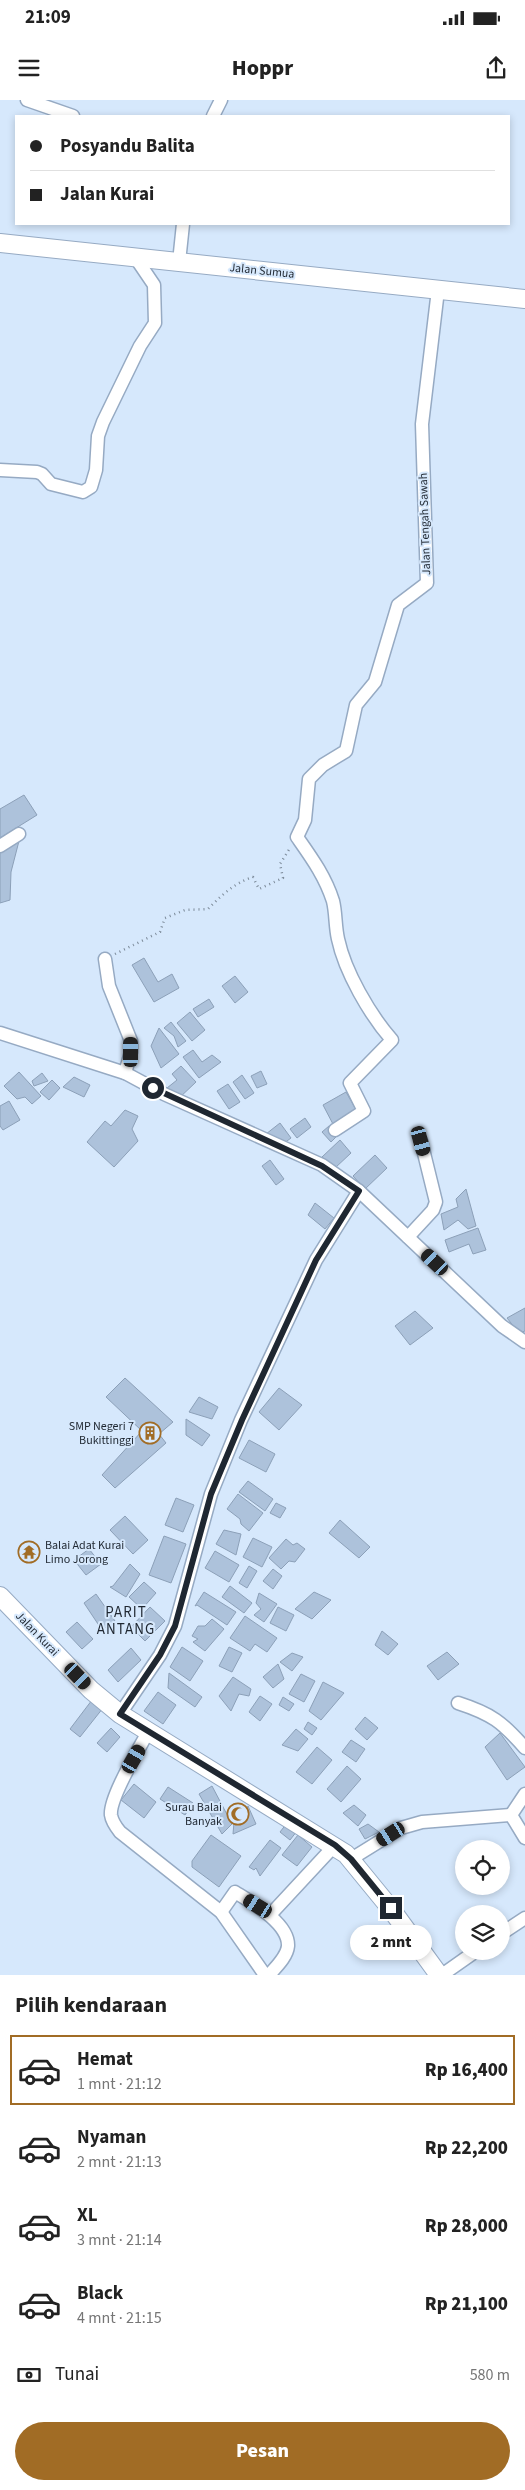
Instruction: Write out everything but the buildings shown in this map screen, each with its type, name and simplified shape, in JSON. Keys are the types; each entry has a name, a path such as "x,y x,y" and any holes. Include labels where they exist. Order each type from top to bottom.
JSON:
{"street":[{"path":"27,100 70,115"},
{"path":"214,115 221,100"},
{"path":"179,262 182,225"},
{"name":"Jalan Sumua","path":"0,242 525,299"},
{"path":"0,470 37,472 42,474 51,484 84,492 91,487 96,470 100,430 140,346 155,323 154,285 135,257"},
{"name":"Jalan Tengah Sawah","path":"297,837 305,820 309,779 323,765 346,751 356,705 375,682 398,605 427,583 422,424 438,290"},
{"path":"0,846 19,834"},
{"path":"297,837 320,870 333,902 338,940 347,965 376,1022 392,1040 350,1083 364,1111 335,1130"},
{"path":"105,959 109,986 131,1041 131,1052 125,1073"},
{"path":"0,1033 125,1073 164,1094 322,1166 359,1191 502,1326 525,1342"},
{"path":"408,1237 433,1210 436,1202 421,1141"},
{"path":"120,1714 160,1655 175,1626 211,1494 242,1420 316,1260 359,1191"},
{"name":"Jalan Kurai","path":"0,1596 91,1690 120,1714 335,1845 351,1859 391,1908 440,1975"},
{"path":"458,1703 483,1711 503,1724 525,1748"},
{"path":"148,1732 126,1772 114,1802 111,1813 114,1823 120,1832 221,1912 265,1975"},
{"path":"511,1815 525,1794"},
{"path":"511,1815 525,1838"},
{"path":"351,1859 401,1828 415,1824 511,1815"},
{"path":"270,1915 335,1845"},
{"path":"221,1912 236,1892 270,1915 286,1936 288,1946 284,1957 269,1975"},
{"path":"510,1928 525,1918"},
{"path":"440,1975 462,1960"}],"path":[{"path":"105,959 160,932 165,918 185,910 208,910 222,895 242,880 253,877 259,889 282,878 280,864 297,837"}],"place":[{"name":"SMP Negeri 7 Bukittinggi","path":"150,1433"},
{"name":"Balai Adat Kurai Limo Jorong","path":"29,1552"},
{"name":"Surau Balai Banyak","path":"238,1814"}],"district":[{"name":"PARIT ANTANG","path":"126,1620"}],"route":[{"path":"153,1088 322,1166 359,1191 316,1260 242,1420 211,1494 175,1626 160,1655 120,1714 133,1724 335,1845 351,1859 391,1908"}]}
